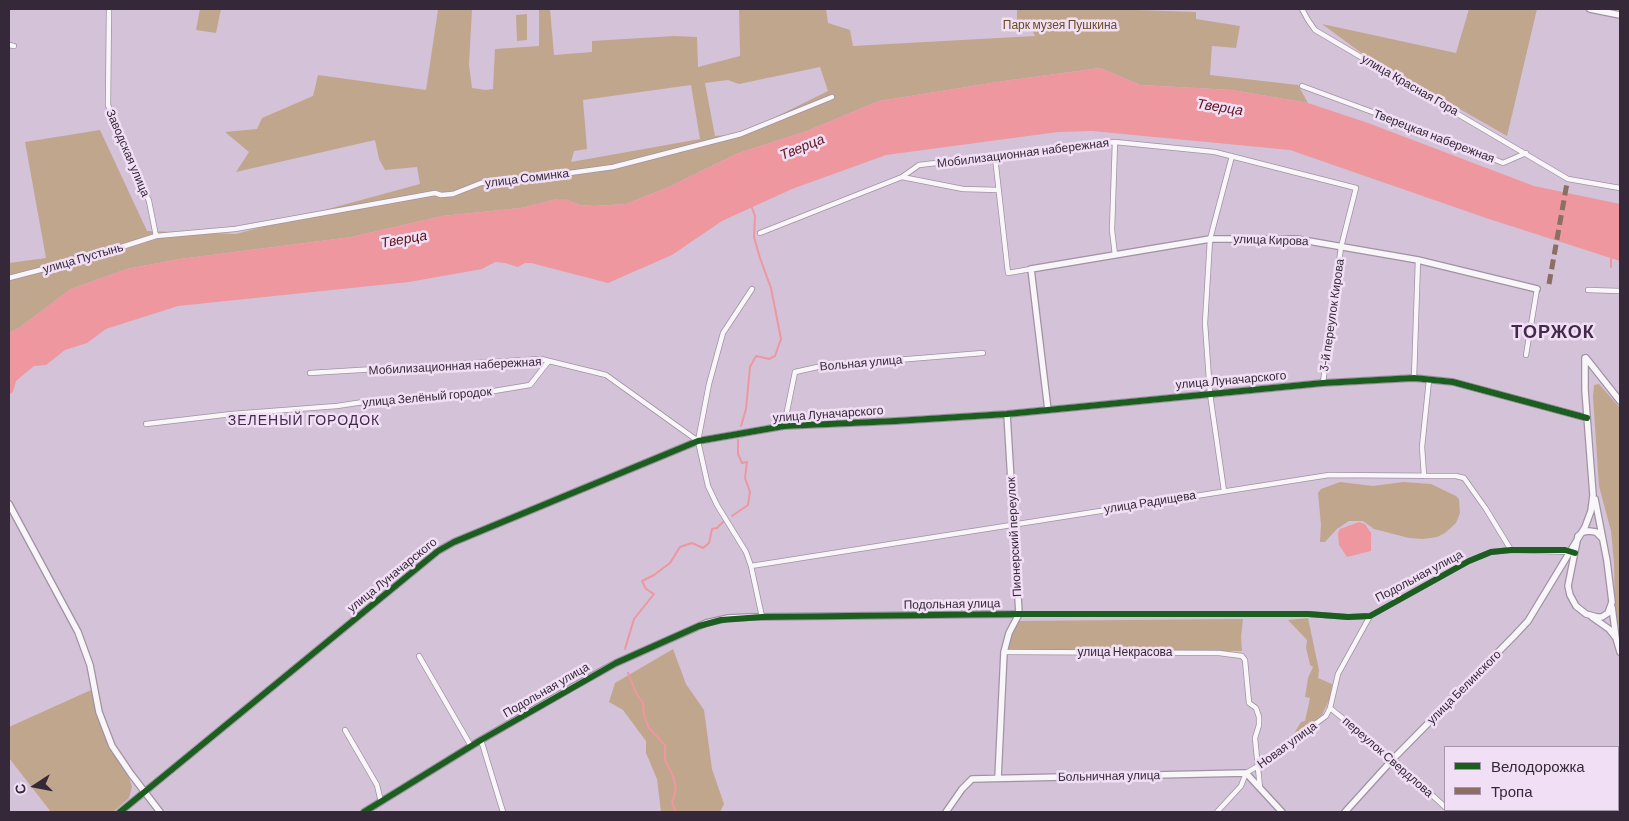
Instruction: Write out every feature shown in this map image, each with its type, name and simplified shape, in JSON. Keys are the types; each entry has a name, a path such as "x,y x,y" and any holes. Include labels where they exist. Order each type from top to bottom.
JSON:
{"street":[{"name":"Заводская улица","path":"109,9 108,105 148,201 156,236"},
{"name":"улица Красная Гора","path":"1302,9 1316,30 1526,154"},
{"path":"1590,9 1620,15"},
{"name":"Тверецкая набережная","path":"1302,86 1448,140 1503,163 1526,154"},
{"name":"улица Соминка","path":"156,236 235,228 435,192 441,195 453,194 481,183 613,167 741,134 832,96"},
{"path":"1115,142 1112,230 1115,255"},
{"name":"Мобилизационная набережная","path":"760,233 902,177 919,164 995,157 1115,142 1215,152 1356,188"},
{"path":"1526,154 1568,181 1620,188"},
{"path":"1224,491 1210,394 1205,324 1210,239 1232,156"},
{"path":"995,157 1008,273 1031,269 1048,410"},
{"path":"902,177 963,189 998,190"},
{"name":"3-й переулок Кирова","path":"1323,382 1341,247 1356,188"},
{"name":"улица Пустынь","path":"9,278 90,257 156,236"},
{"name":"улица Кирова","path":"1031,269 1210,239 1297,239 1418,260 1537,289"},
{"path":"1414,378 1418,260"},
{"path":"752,289 723,333 708,384 698,441 708,486 717,505 746,552 751,566 762,617"},
{"path":"1526,355 1537,289"},
{"path":"1588,290 1620,292"},
{"name":"Вольная улица","path":"784,426 795,372 822,366 983,353"},
{"path":"1620,401 1585,358 1587,418 1593,489 1607,561 1616,638 1620,652"},
{"name":"Мобилизационная набережная","path":"310,374 541,360 606,375 698,441"},
{"name":"улица Зелёный городок","path":"146,424 232,414 337,406 370,401 488,392 530,384 548,362"},
{"name":"улица Луначарского","path":"120,812 438,551 454,542 698,441 784,426 1007,414 1323,382 1414,378 1453,382 1587,418"},
{"path":"1424,476 1422,447 1429,380"},
{"name":"Пионерский переулок","path":"998,778 1004,652 1009,633 1019,614 1007,414"},
{"name":"улица Радищева","path":"751,566 1329,475 1456,476 1464,478 1486,508 1511,550"},
{"name":"улица Белинского","path":"1345,812 1393,759 1528,621 1572,552 1578,536 1589,517 1593,489"},
{"path":"9,504 78,632 90,665 99,712 112,746 160,812"},
{"path":"1578,536 1592,531 1598,533 1602,538"},
{"name":"Подольная улица","path":"364,812 481,740 616,663 699,626 728,618 1019,614 1308,614 1348,617 1370,616 1469,561 1491,552 1511,550 1572,552"},
{"path":"1572,552 1568,582 1570,595 1579,609 1609,629 1616,638"},
{"path":"1590,616 1604,616 1610,609 1612,602"},
{"path":"1330,708 1338,674 1370,616"},
{"name":"улица Некрасова","path":"1004,652 1219,653 1238,655 1245,660 1249,703 1256,708 1259,717 1255,738 1258,766"},
{"path":"419,656 471,746"},
{"name":"переулок Свердлова","path":"1330,708 1393,759 1444,806"},
{"name":"Новая улица","path":"1217,812 1241,786 1246,773 1326,716 1330,708"},
{"path":"345,730 377,785 381,802"},
{"path":"481,740 503,812"},
{"path":"1258,766 1260,790"},
{"path":"1246,773 1282,812"},
{"name":"Больничная улица","path":"946,812 962,789 972,779 1246,773"}],"green space":[{"path":"200,9 221,9 216,33 196,30"},
{"name":"Парк музея Пушкина","path":"472,9 469,65 472,88 486,90 493,89 495,49 539,46 539,10 543,9 550,9 554,55 592,52 592,41 674,36 697,37 698,67 740,56 739,9 826,9 828,23 850,30 853,46 1035,36 1032,30 1017,31 1017,9 1196,12 1196,19 1240,26 1236,48 1212,46 1210,75 1298,85 1308,103 1232,90 1140,85 1100,68 879,101 807,131 736,154 669,187 626,204 580,205 565,199 557,199 521,208 442,216 352,237 180,259 127,269 71,289 19,328 9,333 9,263 46,258 25,142 100,130 147,231 236,234 420,184 417,167 385,170 379,159 375,140 236,172 249,152 225,132 257,129 262,118 313,96 318,75 426,90 438,10","holes":["820,67 828,91 741,134 715,136 705,83 728,80 739,84","691,85 700,139 571,162 574,151 587,149 583,100"]},
{"path":"1469,9 1537,9 1507,136 1360,52 1322,24 1456,53"},
{"path":"527,14 527,40 517,41 516,15"},
{"path":"1599,384 1620,408 1620,627 1617,623 1615,610 1611,531 1599,486 1593,397 1594,385"},
{"path":"1340,482 1373,486 1403,482 1431,484 1459,499 1460,513 1456,523 1445,533 1437,537 1409,538 1374,529 1363,521 1349,521 1337,529 1325,542 1320,542 1321,525 1318,493 1321,489"},
{"path":"1308,618 1319,670 1318,678 1332,684 1331,696 1322,715 1298,735 1295,732 1301,722 1305,721 1310,698 1305,697 1308,678 1313,667 1310,665 1306,648 1307,640 1288,620"},
{"path":"1243,619 1242,651 1007,650 1016,621"},
{"path":"673,649 686,684 704,710 712,769 724,804 720,812 661,812 657,779 646,753 646,741 623,710 609,702 615,683"},
{"path":"91,690 96,714 106,740 129,777 132,787 129,798 113,812 51,812 9,758 9,727"}],"water":[{"name":"Тверца","path":"1100,68 1140,85 1232,90 1308,103 1368,123 1534,186 1620,204 1620,261 1486,218 1290,150 1092,131 1058,132 886,155 792,189 722,221 672,255 608,283 531,263 525,263 518,267 495,262 482,269 409,282 178,306 106,329 87,343 65,350 46,365 34,366 16,381 13,392 9,395 9,333 19,328 71,289 127,269 180,259 352,237 442,216 521,208 557,199 565,199 580,205 626,204 669,187 736,154 807,131 879,101"},
{"path":"1359,522 1365,524 1371,533 1371,551 1347,557 1339,545 1338,533 1340,529"}],"waterway":[{"path":"741,426 746,409 750,367 756,356 769,359 775,356 781,339 771,288 754,237 755,216 751,205"},
{"path":"1611,257 1611,267"},
{"path":"732,516 748,505 750,492 745,478 747,462 742,463 738,454 738,440"},
{"path":"625,649 634,619 654,594 646,589 642,581 670,563 680,547 692,543 703,548 709,543 712,529 717,528 724,521"},
{"path":"628,673 636,693 643,703 644,715 649,728 665,745 665,760 673,776 676,789 672,803 676,812"}],"marked path":[{"path":"1549,284 1567,183"}],"cycle path":[{"path":"120,812 438,551 454,542 698,441 784,426 1007,414 1323,383 1414,378 1453,382 1587,418"},
{"path":"364,812 481,740 616,663 699,626 721,620 762,617 1019,614 1308,614 1348,617 1370,616 1469,561 1491,552 1565,550 1575,553"}],"district":[{"name":"ТОРЖОК","path":"1553,332"},
{"name":"ЗЕЛЕНЫЙ ГОРОДОК","path":"304,420"}]}
